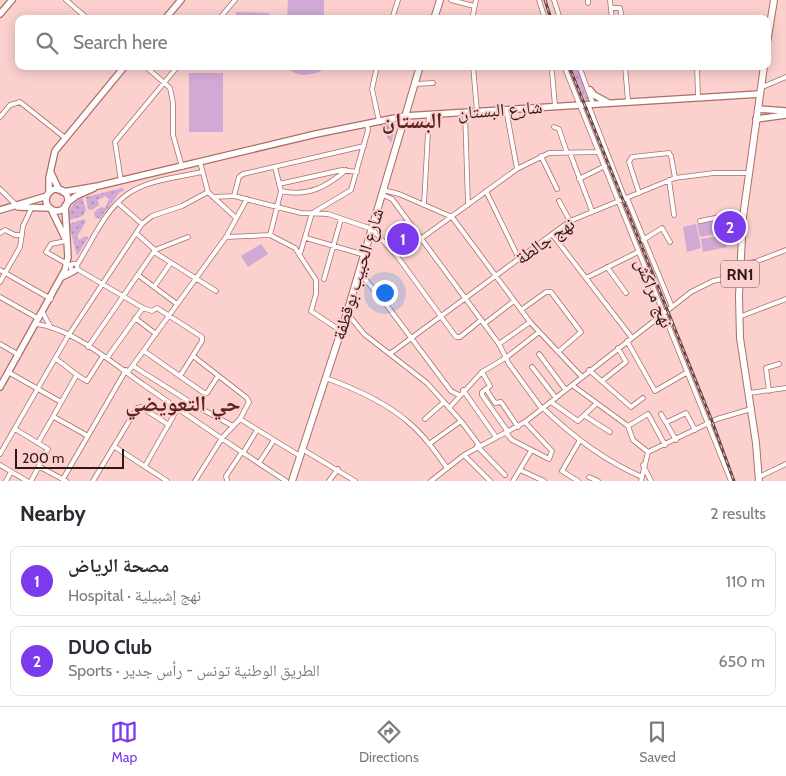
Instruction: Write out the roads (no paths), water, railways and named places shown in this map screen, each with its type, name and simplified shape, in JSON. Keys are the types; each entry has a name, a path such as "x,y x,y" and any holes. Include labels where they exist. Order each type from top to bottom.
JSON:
{"main road":[{"path":"0,14 12,0"},
{"path":"168,15 181,0"},
{"path":"435,15 440,0"},
{"path":"771,18 774,0"},
{"path":"73,267 65,239 46,202 55,150 122,70"},
{"name":"شارع الحبيب بوقطفة","path":"292,481 347,313 419,70"},
{"name":"RN1","path":"759,479 739,318 743,217 763,70"},
{"path":"590,90 597,97 609,103"},
{"name":"شارع البستان","path":"61,190 98,186 366,123 405,116 760,91"},
{"path":"758,109 786,111"},
{"path":"756,119 786,115"},
{"path":"51,169 52,178 67,197 65,239"},
{"name":"شارع البستان","path":"66,205 76,196 98,186"},
{"path":"0,210 15,207 61,190"},
{"path":"15,207 57,210 66,205"},
{"path":"0,387 62,277 73,267"},
{"path":"62,277 73,267"}],"street":[{"path":"66,0 83,15"},
{"path":"222,15 235,0"},
{"path":"393,15 398,0"},
{"path":"452,0 474,6"},
{"path":"473,15 476,0"},
{"path":"539,0 544,15"},
{"path":"554,0 559,15"},
{"path":"610,0 612,15"},
{"path":"611,8 620,8 621,15"},
{"path":"149,70 170,88 173,135 182,167"},
{"path":"121,181 115,142 175,70"},
{"path":"376,70 372,89 379,121"},
{"path":"473,70 477,111"},
{"name":"نهج مراكش","path":"565,70 731,481"},
{"path":"581,70 590,90 591,104 626,198 672,307"},
{"path":"625,70 628,101"},
{"path":"697,70 698,96"},
{"path":"552,72 554,106"},
{"path":"760,91 786,77"},
{"path":"415,84 433,82"},
{"path":"0,117 10,105 20,102 64,137"},
{"path":"506,110 517,169"},
{"path":"465,112 468,205"},
{"path":"424,204 429,114"},
{"path":"300,254 312,213 349,192 357,172 368,130 366,123"},
{"path":"554,127 558,130 592,211"},
{"path":"234,196 240,176 364,146"},
{"path":"397,256 517,169 541,156 549,153 598,152"},
{"path":"639,193 629,162 632,157 669,153 675,178"},
{"path":"541,156 557,189"},
{"path":"200,162 208,192 236,218"},
{"path":"580,179 605,166"},
{"path":"270,235 281,191 275,167"},
{"path":"279,184 346,170 357,172"},
{"path":"281,191 307,193 322,187 346,170"},
{"path":"166,171 168,180"},
{"path":"73,267 118,203 131,192 168,180 202,172"},
{"name":"نهج جالطة","path":"391,353 570,221 675,178 719,172 749,173"},
{"path":"317,176 322,187"},
{"path":"669,180 674,215"},
{"path":"0,188 15,207"},
{"path":"486,191 519,259"},
{"path":"0,454 68,336 142,224 152,216 182,206 208,192"},
{"path":"382,192 424,204 452,217 530,322 582,376"},
{"path":"382,192 392,199 499,344 509,364 542,408 580,440 624,470 641,479 643,465 648,452 676,440 707,423 740,410 751,408"},
{"path":"213,197 234,196 301,214 328,214 372,229 397,256 459,338 480,320"},
{"path":"40,467 64,480 127,371 144,352 177,304 198,278 226,237 247,199"},
{"path":"559,201 570,221"},
{"path":"118,203 142,224"},
{"path":"327,205 325,210 328,214"},
{"path":"0,282 20,248 23,226 32,207"},
{"path":"700,220 725,216 743,217"},
{"path":"324,279 342,219"},
{"path":"643,240 662,228 670,242"},
{"path":"0,233 5,230 15,235 22,235"},
{"path":"136,233 170,264 198,278 216,291"},
{"path":"552,234 632,338"},
{"path":"226,237 270,235 285,241 300,254 314,276 316,294 311,311 341,331"},
{"path":"88,347 154,251 188,237"},
{"path":"306,238 364,255"},
{"path":"65,239 51,244 46,252 143,308 152,311 157,308 202,337 180,376"},
{"path":"740,264 755,262 786,250"},
{"path":"586,278 638,252"},
{"path":"154,287 170,264"},
{"path":"607,267 626,293"},
{"path":"0,270 51,299"},
{"path":"359,272 451,391 459,395"},
{"path":"138,275 177,304"},
{"path":"431,481 478,446 525,422 589,370 704,284 740,275"},
{"path":"521,310 546,292 551,292 581,332 558,352"},
{"path":"0,296 127,371 286,481"},
{"path":"739,318 786,299"},
{"path":"484,324 514,301"},
{"path":"56,359 73,371 76,376 89,380 143,308"},
{"path":"347,313 364,334 391,353 427,383 461,421 478,446 505,475"},
{"path":"135,318 156,334"},
{"path":"39,319 50,326"},
{"path":"499,344 530,322"},
{"path":"449,408 482,372 507,357 539,332"},
{"path":"628,341 655,391 686,373"},
{"path":"0,344 19,355"},
{"path":"602,381 626,362 618,348"},
{"path":"144,352 204,393 208,393 218,376"},
{"path":"539,354 565,389"},
{"path":"193,356 247,398 249,402 240,419 222,438 195,481"},
{"path":"769,391 766,368 779,364"},
{"path":"133,366 233,426"},
{"path":"532,367 556,398"},
{"path":"589,370 630,407 643,398"},
{"path":"8,372 62,402"},
{"path":"482,372 490,386 482,394 512,440 547,459 552,453 525,422"},
{"path":"38,443 76,376"},
{"path":"326,378 350,388 398,414 430,444 447,468"},
{"path":"572,385 628,426 633,440 648,452"},
{"path":"749,393 786,388"},
{"path":"486,389 495,403 502,402 518,426"},
{"path":"464,390 496,437"},
{"path":"425,419 444,401 451,391"},
{"path":"551,402 577,420 581,420 596,404"},
{"path":"93,481 137,408 141,407 169,425"},
{"path":"145,466 178,408"},
{"path":"666,422 686,413 695,430"},
{"path":"628,426 648,414 665,445"},
{"path":"661,414 676,440"},
{"path":"585,416 610,432"},
{"path":"54,417 88,436"},
{"path":"240,419 274,440 338,469 355,481"},
{"path":"430,444 461,421"},
{"path":"14,429 48,449 31,481"},
{"path":"227,481 226,476 257,430"},
{"path":"259,463 274,440"},
{"path":"578,481 562,470 580,440"},
{"path":"115,447 167,481"},
{"path":"513,481 531,451"},
{"path":"464,455 490,481"},
{"path":"759,479 786,464"},
{"path":"0,465 27,481"},
{"path":"643,465 651,481"},
{"path":"330,481 338,469"},
{"path":"520,470 544,481"},
{"path":"6,481 11,472"},
{"path":"589,477 598,481"}],"railway":[{"path":"545,0 550,15"},
{"path":"571,70 712,421 734,481"}],"place":[{"name":"DUO Club","path":"730,227"},
{"name":"مصحة الرياض","path":"403,239"}],"district":[{"name":"البستان","path":"412,120"},
{"name":"حي التعويضي","path":"183,403"}]}
